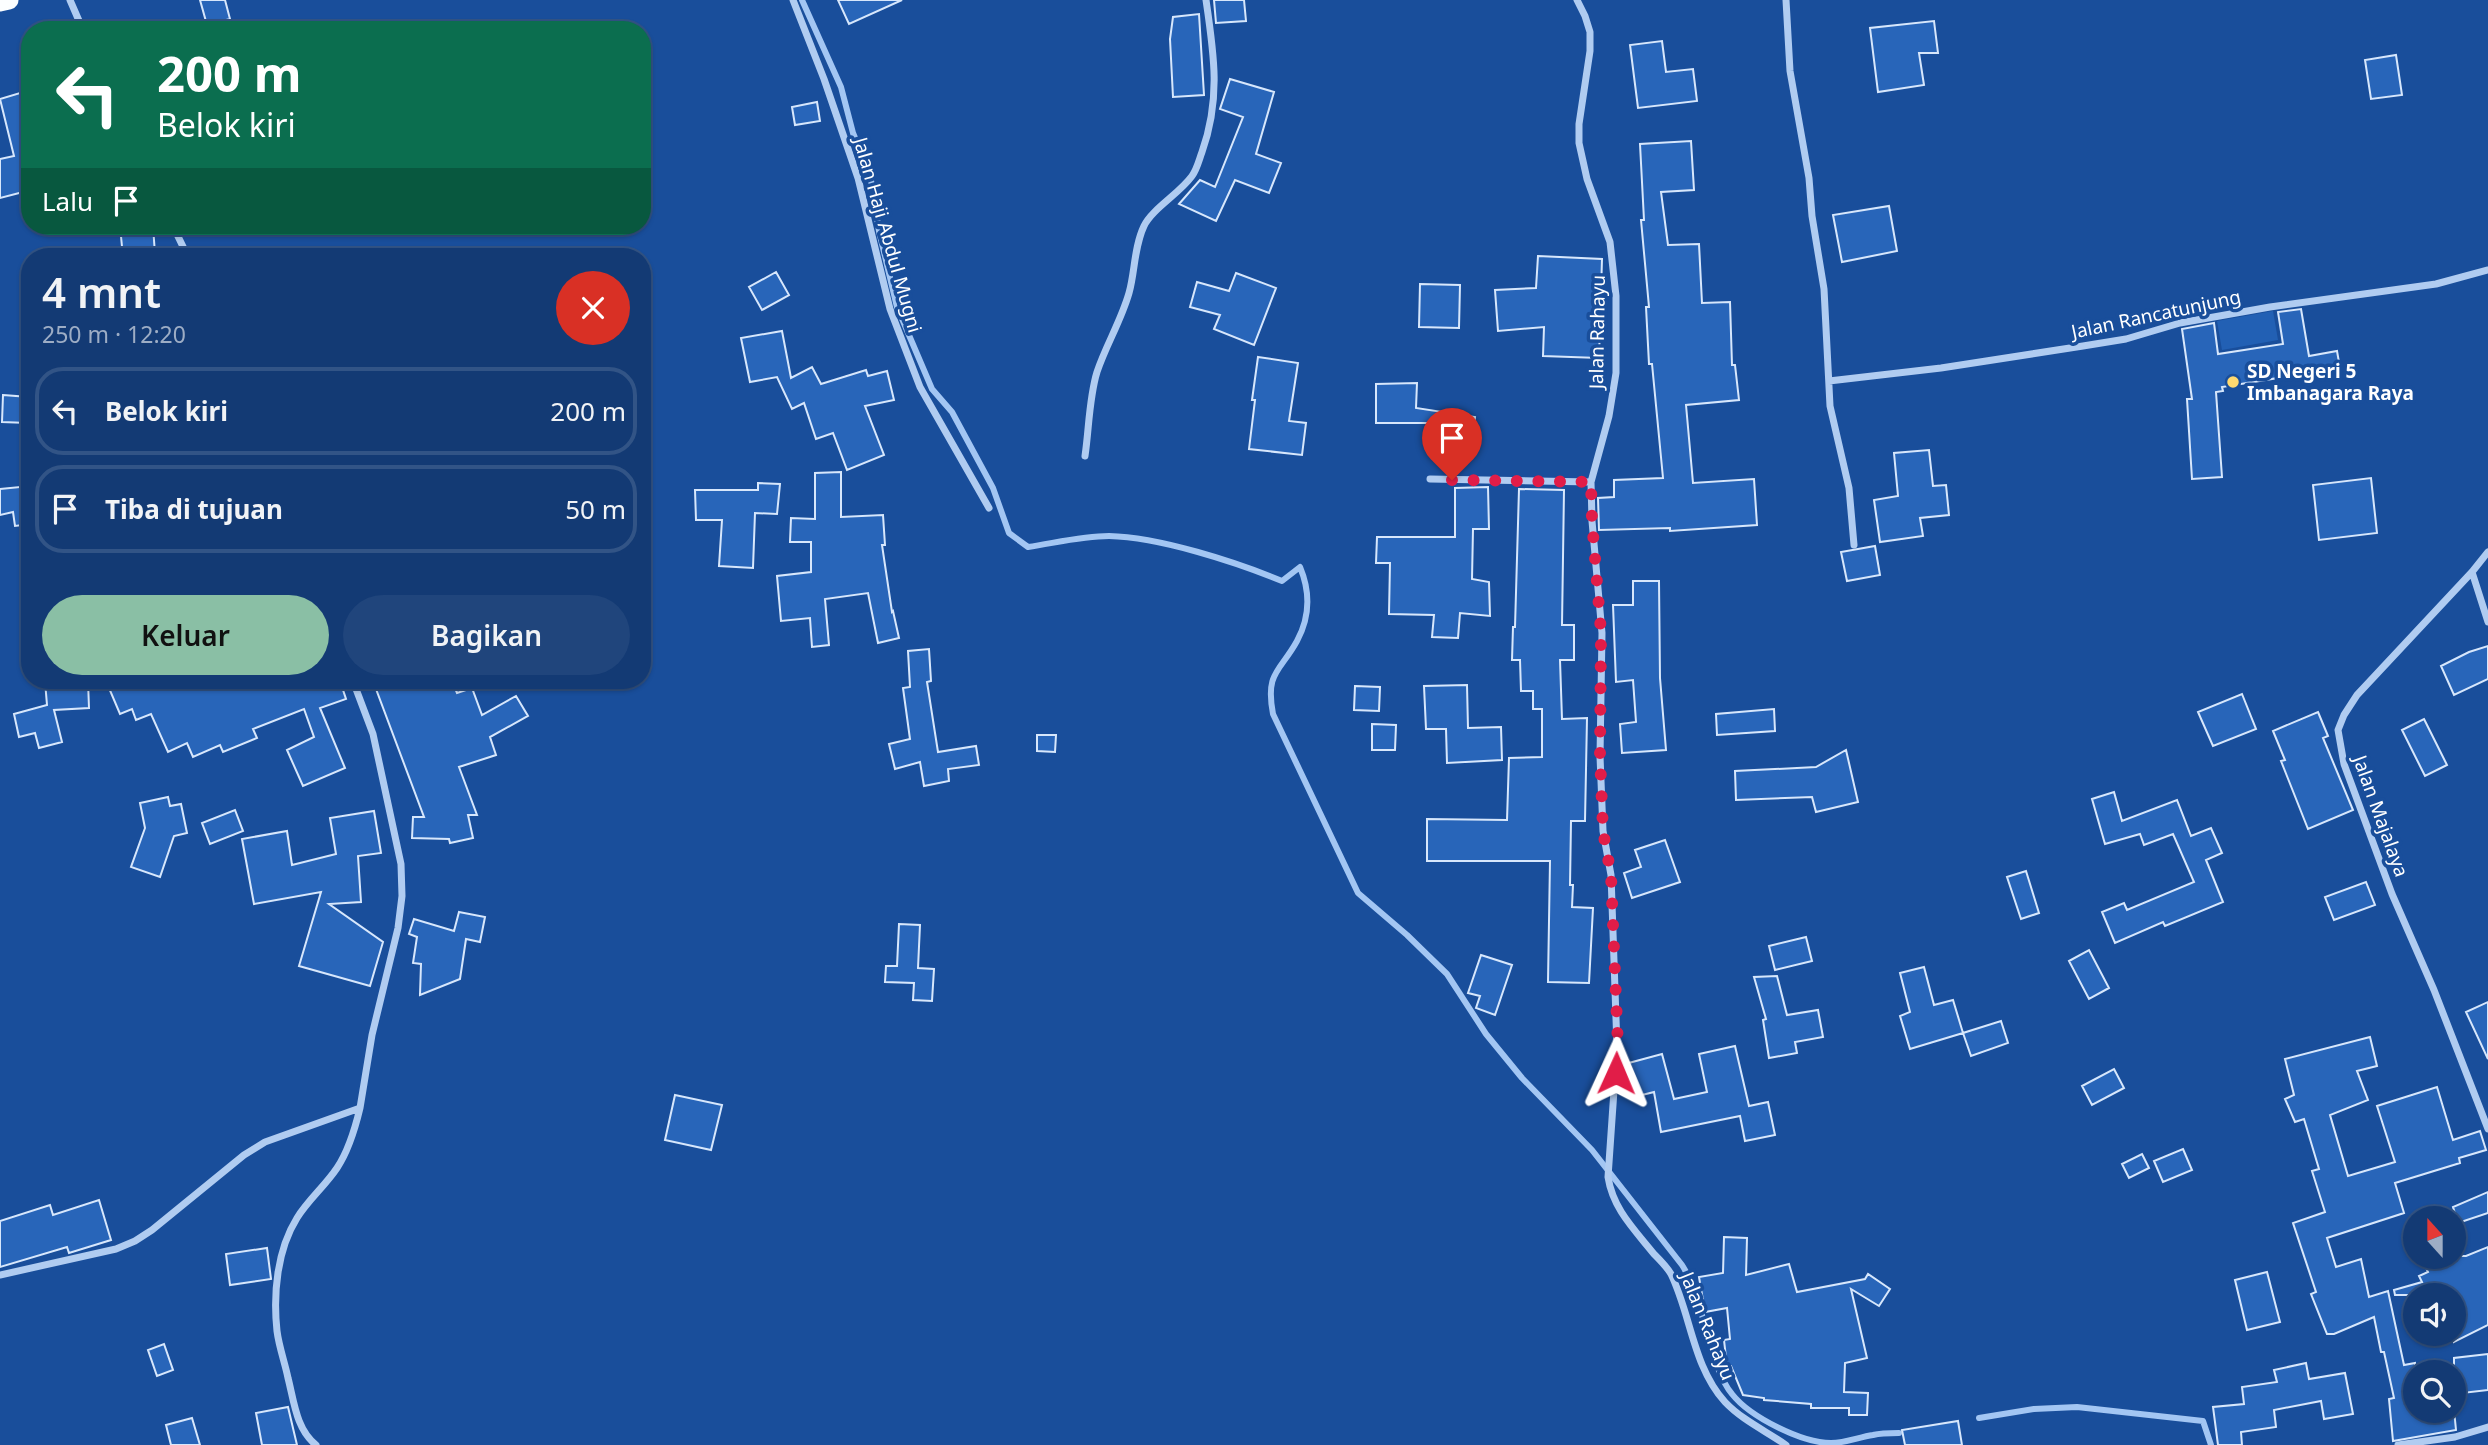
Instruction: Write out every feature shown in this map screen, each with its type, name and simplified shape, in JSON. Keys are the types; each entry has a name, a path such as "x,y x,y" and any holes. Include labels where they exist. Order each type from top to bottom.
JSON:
{"highway":[{"path":"0,2 9,0"}],"street":[{"path":"70,0 79,21"},
{"name":"Jalan Haji Abdul Mugni","path":"793,0 858,178 895,322 920,387 989,508"},
{"path":"1085,456 1096,376 1105,346 1122,314 1130,290 1136,251 1144,225 1159,208 1178,194 1194,173 1208,135 1215,100 1206,0"},
{"name":"Jalan Rahayu","path":"1577,0 1588,24 1590,51 1579,124 1579,143 1587,179 1610,242 1616,296 1616,373 1609,416 1591,482 1601,632 1600,755 1603,831 1611,875 1618,1047 1608,1162 1610,1191 1618,1210 1670,1273 1698,1352 1724,1402 1786,1445"},
{"path":"1786,0 1790,71 1809,178 1824,289 1830,406 1849,488 1854,545"},
{"name":"Jalan Rancatunjung","path":"1829,381 1929,370 2115,341 2180,323 2270,307 2436,284 2488,270"},
{"path":"1430,479 1591,482"},
{"name":"Jalan Majalaya","path":"2488,552 2357,695 2338,730 2344,764 2392,894 2434,990 2488,1129"},
{"path":"2472,572 2488,622"},
{"path":"316,1445 308,1439 299,1422 277,1332 275,1296 280,1263 287,1237 297,1218 337,1168 351,1140 360,1108 372,1035 398,928 402,896 401,864 373,734 356,689"},
{"path":"0,1275 116,1249 135,1241 244,1155 265,1142 360,1108"},
{"path":"2398,1445 2455,1437 2488,1427"}],"shaded area":[{"path":"2273,311 2278,340 2222,350 2217,321"}],"building":[{"path":"200,0 225,0 230,19 206,21"},
{"path":"838,0 902,0 849,24"},
{"path":"1214,0 1244,0 1246,21 1216,23"},
{"path":"1199,14 1204,95 1173,97 1170,39 1173,17"},
{"path":"1934,21 1938,53 1919,53 1924,85 1878,92 1870,28"},
{"path":"1662,41 1666,72 1693,69 1697,101 1638,108 1630,45"},
{"path":"2396,55 2402,95 2371,99 2365,60"},
{"path":"1230,79 1274,92 1256,154 1281,163 1269,193 1235,180 1216,221 1179,204 1200,180 1215,187 1243,117 1220,109"},
{"path":"21,93 21,193 0,198 0,159 14,156 0,99"},
{"path":"817,102 820,121 795,125 792,107"},
{"path":"1691,141 1694,190 1661,192 1668,245 1699,244 1702,303 1730,302 1732,365 1735,365 1739,400 1686,405 1693,483 1754,479 1757,525 1670,531 1670,528 1599,530 1598,498 1614,497 1614,480 1663,478 1652,364 1649,364 1646,307 1649,307 1641,220 1644,220 1640,144"},
{"path":"1889,206 1897,251 1842,262 1833,215"},
{"path":"121,235 154,235 155,248 122,248"},
{"path":"1538,256 1602,259 1599,358 1543,356 1544,327 1498,331 1495,290 1536,288"},
{"path":"776,272 789,295 762,310 749,287"},
{"path":"1236,273 1276,288 1254,345 1214,329 1220,315 1190,307 1197,282 1229,291"},
{"path":"1420,284 1460,285 1459,328 1419,327"},
{"name":"SD Negeri 5 Imbanagara Raya","path":"2301,309 2309,356 2337,351 2340,368 2222,387 2223,391 2216,392 2222,477 2192,479 2187,399 2192,399 2182,329 2214,323 2218,354 2283,344 2278,312"},
{"path":"782,331 791,378 812,367 821,384 866,370 868,376 887,371 894,400 865,406 884,455 847,470 833,433 816,439 804,403 792,409 777,377 750,382 741,338"},
{"path":"1258,357 1298,363 1289,421 1306,423 1302,455 1249,449"},
{"path":"1417,383 1416,408 1475,417 1472,444 1427,437 1429,423 1376,423 1376,384"},
{"path":"3,395 21,396 21,423 2,422"},
{"path":"1929,450 1933,486 1946,485 1949,515 1920,518 1923,536 1880,542 1874,500 1898,496 1894,453"},
{"path":"841,472 841,517 883,515 885,545 882,545 892,612 899,638 878,643 868,593 825,599 829,645 812,647 810,618 781,621 777,576 811,572 811,542 790,542 791,518 815,519 815,473"},
{"path":"2371,478 2377,533 2319,540 2313,485"},
{"path":"758,483 780,484 777,514 755,513 753,568 719,566 722,520 696,520 695,490 758,490"},
{"path":"21,487 21,525 15,526 13,512 0,515 0,489"},
{"path":"1488,487 1489,529 1473,529 1472,579 1489,582 1490,616 1460,613 1458,638 1432,637 1434,615 1389,614 1390,563 1376,563 1377,537 1455,537 1455,488"},
{"path":"1519,489 1564,490 1562,625 1574,625 1574,660 1560,660 1562,719 1587,718 1585,821 1571,821 1570,885 1573,885 1572,907 1593,908 1589,983 1548,982 1550,861 1427,861 1427,819 1507,820 1509,758 1542,757 1542,709 1533,709 1533,691 1521,691 1520,660 1512,660"},
{"path":"1875,546 1880,575 1847,581 1841,552"},
{"path":"1633,581 1659,581 1660,678 1666,750 1622,753 1620,724 1636,722 1633,680 1616,682 1613,605 1633,605"},
{"path":"2488,646 2488,679 2454,695 2441,666"},
{"path":"929,649 931,681 927,682 938,752 976,746 979,765 948,769 949,781 924,786 920,762 895,769 889,744 910,739 903,688 910,687 908,651"},
{"path":"1467,685 1468,728 1501,727 1502,760 1447,763 1446,729 1426,729 1424,686"},
{"path":"1355,686 1380,687 1379,711 1354,710"},
{"path":"46,689 88,689 89,708 54,710 62,742 39,748 35,733 19,737 14,714 47,705"},
{"path":"109,689 343,689 346,699 320,708 345,768 303,786 287,750 314,737 304,709 253,729 257,738 223,752 220,745 193,757 187,743 168,752 151,714 136,720 132,709 120,714"},
{"path":"376,689 455,689 457,693 472,689 482,715 516,696 528,716 490,737 496,755 459,767 477,815 468,815 473,838 450,843 449,839 412,838 413,817 424,817"},
{"path":"2242,694 2256,729 2213,746 2198,712"},
{"path":"1774,709 1775,731 1717,735 1716,714"},
{"path":"2318,712 2328,736 2323,738 2353,810 2308,829 2281,761 2285,760 2273,731"},
{"path":"2424,719 2447,765 2425,776 2402,730"},
{"path":"1372,724 1396,725 1395,750 1372,750"},
{"path":"1037,735 1056,735 1055,752 1037,751"},
{"path":"1846,750 1858,802 1816,812 1812,797 1736,800 1735,771 1816,767"},
{"path":"2114,792 2122,821 2177,800 2191,836 2211,828 2222,853 2206,860 2223,902 2165,926 2163,922 2115,943 2102,912 2124,903 2127,910 2194,882 2173,834 2144,845 2140,834 2105,844 2092,799"},
{"path":"168,797 170,806 181,804 187,833 174,836 160,877 131,867 145,828 140,803"},
{"path":"235,810 243,831 210,844 202,823"},
{"path":"374,811 381,853 358,856 361,902 329,904 383,942 370,986 299,966 321,892 254,904 242,839 287,831 292,865 336,854 330,818"},
{"path":"1665,840 1680,882 1632,898 1624,873 1641,867 1635,850"},
{"path":"2026,871 2039,913 2021,919 2007,877"},
{"path":"2366,882 2375,905 2334,920 2325,897"},
{"path":"459,912 485,917 480,942 466,939 460,979 420,995 421,964 413,963 417,937 409,934 414,919 454,931"},
{"path":"899,924 920,925 918,968 934,969 932,1001 913,1000 914,983 885,982 886,966 897,966"},
{"path":"1806,937 1812,961 1775,970 1769,946"},
{"path":"2089,950 2109,988 2089,999 2069,961"},
{"path":"1481,955 1512,965 1495,1015 1476,1008 1480,996 1468,993"},
{"path":"1924,967 1934,1005 1953,1000 1963,1033 1910,1049 1900,1016 1910,1012 1900,973"},
{"path":"1777,976 1787,1015 1818,1010 1823,1037 1795,1042 1797,1053 1769,1058 1763,1020 1766,1019 1754,977"},
{"path":"2488,1002 2488,1059 2466,1012"},
{"path":"2001,1021 2008,1043 1971,1056 1963,1033"},
{"path":"2370,1037 2377,1066 2357,1071 2368,1100 2330,1115 2348,1176 2395,1162 2377,1106 2437,1087 2453,1140 2480,1131 2486,1150 2459,1158 2460,1163 2395,1183 2403,1213 2327,1238 2336,1267 2361,1259 2369,1297 2388,1291 2403,1360 2403,1423 2455,1423 2456,1430 2393,1441 2389,1399 2394,1398 2374,1317 2334,1334 2327,1334 2311,1294 2316,1292 2293,1223 2325,1212 2312,1171 2319,1169 2304,1119 2295,1122 2285,1099 2294,1095 2285,1059"},
{"path":"1735,1046 1749,1106 1768,1102 1775,1135 1745,1141 1740,1116 1661,1132 1654,1092 1634,1097 1625,1064 1662,1054 1674,1099 1707,1092 1699,1054"},
{"path":"2114,1069 2124,1088 2092,1105 2082,1086"},
{"path":"675,1095 722,1105 711,1150 665,1140"},
{"path":"2183,1149 2192,1170 2163,1182 2154,1161"},
{"path":"2142,1154 2149,1168 2129,1178 2122,1164"},
{"path":"2488,1192 2488,1213 2466,1220 2466,1206 2455,1206"},
{"path":"99,1200 111,1240 69,1253 67,1247 0,1267 0,1221 50,1205 53,1215"},
{"path":"1724,1237 1747,1238 1746,1275 1789,1264 1797,1292 1865,1279 1868,1274 1890,1289 1879,1306 1851,1289 1867,1358 1845,1363 1844,1392 1868,1393 1867,1415 1849,1415 1849,1408 1811,1408 1811,1404 1764,1400 1743,1395 1731,1366 1727,1366 1724,1340 1730,1339 1727,1308 1705,1312 1699,1277 1723,1273"},
{"path":"2488,1247 2488,1325 2466,1336 2466,1283 2418,1283 2422,1282 2419,1276 2428,1272 2427,1269 2466,1269 2466,1256"},
{"path":"267,1248 271,1279 230,1285 226,1254"},
{"path":"2267,1272 2280,1322 2247,1330 2235,1280"},
{"path":"2403,1287 2403,1295 2395,1295 2394,1290"},
{"path":"164,1344 173,1370 157,1376 148,1350"},
{"path":"2488,1354 2488,1390 2466,1393 2466,1360 2454,1358"},
{"path":"2306,1363 2309,1379 2345,1373 2353,1414 2324,1419 2321,1401 2274,1410 2276,1427 2241,1432 2242,1445 2218,1445 2213,1407 2244,1404 2242,1387 2277,1382 2274,1370"},
{"path":"288,1407 297,1445 262,1445 256,1413"},
{"path":"192,1418 200,1445 171,1445 166,1425"},
{"path":"1958,1421 1962,1445 1905,1445 1902,1430"}],"waterway":[{"path":"802,0 841,87 853,133 870,174 879,231 897,307 932,389 952,412 993,488 1009,533 1028,547 1099,536 1129,537 1220,559 1282,581 1300,567 1306,585 1306,613 1297,641 1273,681 1273,714 1358,893 1447,974 1486,1034 1522,1078 1592,1150 1682,1265 1697,1298 1709,1344 1723,1381 1740,1403 1777,1427 1819,1442 1837,1443 1876,1434 1899,1433"},
{"path":"1979,1418 2034,1409 2077,1407 2203,1421 2211,1445"}],"place":[{"name":"SD Negeri 5 Imbanagara Raya","path":"2233,382"}],"route":[{"path":"1452,480 1591,482 1600,598 1600,755 1603,831 1611,875 1618,1047 1616,1073"}]}
